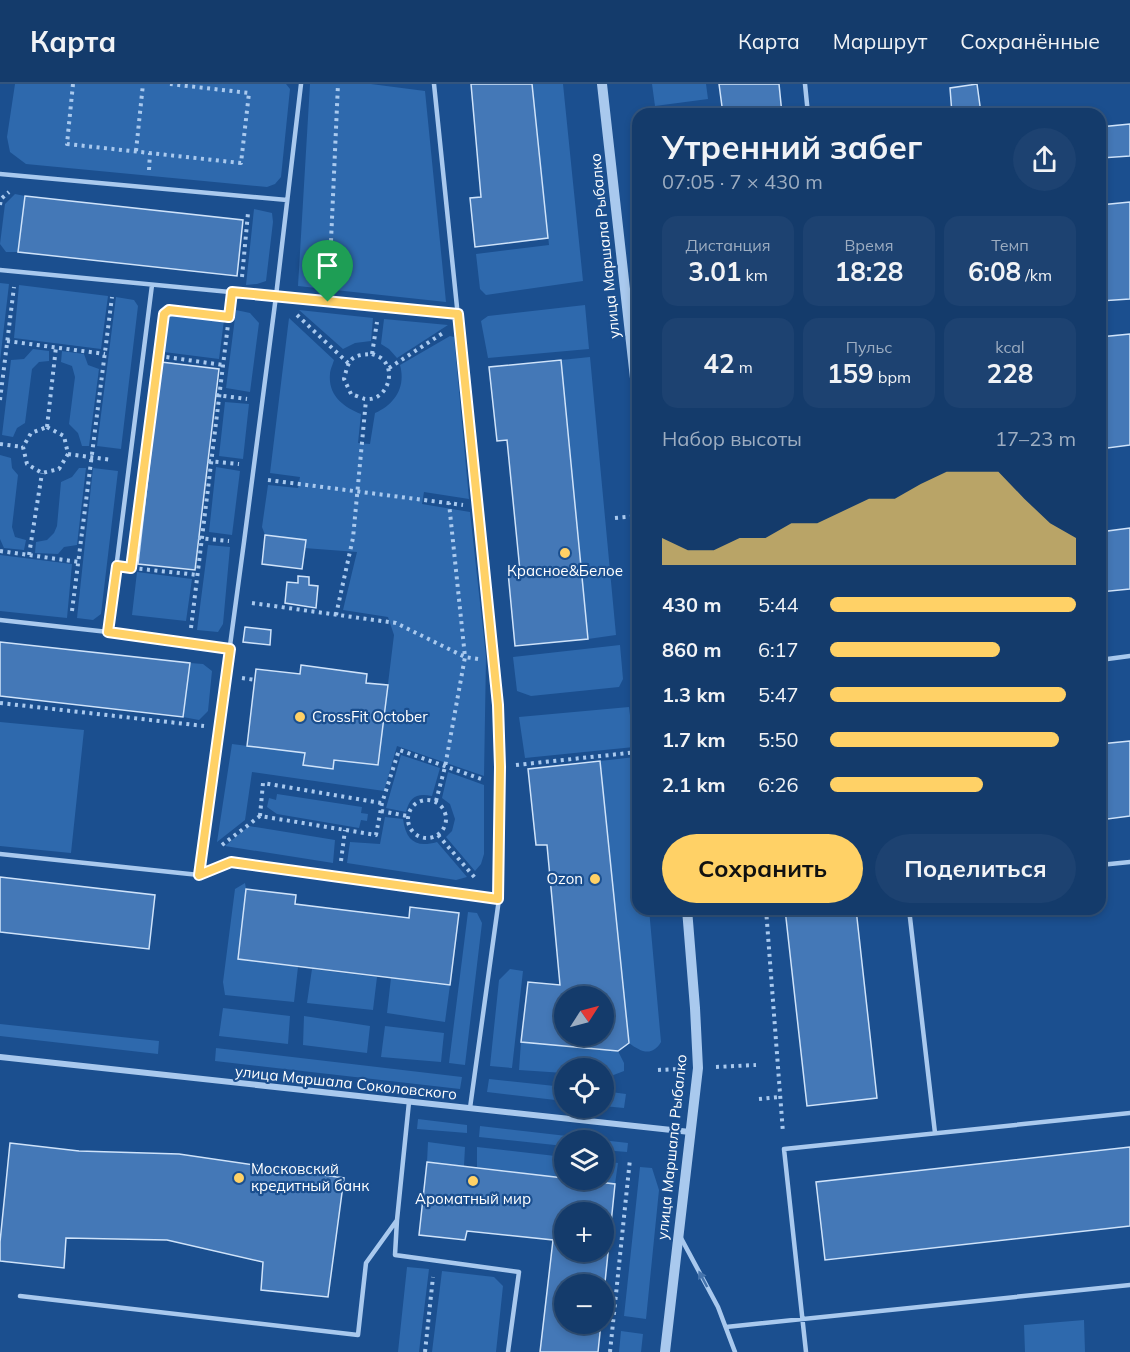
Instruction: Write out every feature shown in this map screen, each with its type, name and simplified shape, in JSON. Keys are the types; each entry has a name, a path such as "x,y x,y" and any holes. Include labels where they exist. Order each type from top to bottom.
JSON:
{"street":[{"name":"улица Маршала Рыбалко","path":"602,84 632,291"},
{"name":"улица Маршала Рыбалко","path":"665,1352 698,1068 687,915"},
{"name":"улица Маршала Соколовского","path":"0,1057 690,1132"}],"lane":[{"path":"199,875 253,478 301,84"},
{"path":"434,84 498,705 500,767 498,899 470,1108"},
{"path":"805,84 807,108"},
{"path":"0,174 287,200"},
{"path":"0,270 458,314"},
{"path":"108,632 152,285"},
{"path":"0,620 230,649"},
{"path":"1106,659 1130,656"},
{"path":"0,854 199,875 231,862 498,899"},
{"path":"1106,864 1130,862"},
{"path":"910,915 935,1133"},
{"path":"409,1102 395,1254 519,1272 508,1352"},
{"path":"806,1352 784,1149 1130,1113"},
{"path":"20,1296 358,1335 366,1263 397,1220"},
{"path":"679,1233 717,1307 735,1352"},
{"path":"726,1327 1130,1285"}],"path":[{"path":"73,84 67,144 241,163 249,93 170,84"},
{"path":"135,151 143,84"},
{"path":"328,302 338,84"},
{"path":"240,293 249,197"},
{"path":"0,400 16,272"},
{"path":"70,628 114,281"},
{"path":"189,644 217,395 232,292"},
{"path":"276,296 348,363"},
{"path":"372,354 379,306"},
{"path":"164,314 169,310 229,317"},
{"path":"389,368 459,323"},
{"path":"7,341 105,354"},
{"path":"158,356 160,345"},
{"path":"47,427 56,347"},
{"path":"143,354 223,365"},
{"path":"372,354 382,359 389,368 389,383 381,395 366,399 351,394 344,379 348,363 358,355 372,354"},
{"path":"217,395 263,400"},
{"path":"336,615 353,538 366,399"},
{"path":"47,427 64,436 68,454 59,469 42,473 27,464 23,447 31,433 47,427"},
{"path":"0,444 23,447"},
{"path":"68,454 129,463"},
{"path":"209,461 254,466"},
{"path":"29,555 42,473"},
{"path":"253,478 478,507"},
{"path":"436,801 445,767 465,657 449,503"},
{"path":"615,518 632,517"},
{"path":"200,538 244,542"},
{"path":"0,552 79,562"},
{"path":"117,566 198,575"},
{"path":"237,601 396,623 465,657 494,660"},
{"path":"181,626 191,626"},
{"path":"0,703 204,726 209,719"},
{"path":"200,862 260,816 376,835 382,803 399,750 500,786"},
{"path":"500,767 632,753"},
{"path":"260,816 263,783 382,803"},
{"path":"424,800 436,801 445,811 446,824 438,835 424,838 411,831 407,816 413,805 424,800"},
{"path":"381,811 407,816"},
{"path":"339,877 345,830"},
{"path":"438,835 491,898"},
{"path":"766,915 784,1149"},
{"path":"759,1099 780,1097"},
{"path":"610,1352 630,1159"},
{"path":"425,1352 435,1261"}],"shaded area":[{"path":"15,84 286,84 290,89 281,177 275,184 267,187 26,164 10,152 7,137"},
{"path":"310,84 371,84 425,91 446,302 298,286"},
{"path":"532,84 563,84 583,281 486,295 480,289 476,254 549,245"},
{"path":"652,84 706,84 708,99 655,106"},
{"path":"15,194 25,196 18,252 6,252 0,244 5,204"},
{"path":"254,209 272,213 273,222 266,281 246,285"},
{"path":"0,283 9,284 0,361"},
{"path":"19,285 108,296 101,349 14,338"},
{"path":"116,297 134,300 138,306 121,449 97,446"},
{"path":"585,305 589,349 488,358 481,321 488,316"},
{"path":"236,310 250,313 259,323 250,392 226,388"},
{"path":"299,310 373,318 371,341 355,343 343,349"},
{"path":"168,315 224,320 219,359 164,352"},
{"path":"289,318 334,360 330,381 334,394 348,408 361,414 358,443 370,444 375,413 388,405 397,394 401,381 400,365 450,336 454,337 469,499 424,492 422,504 470,512 486,657 484,776 397,746 384,791 252,772 245,820 217,842 232,744 305,753 304,765 333,769 334,760 378,765 394,635 388,617 343,610 357,552 304,548 305,540 265,535 262,527 268,485 298,488 300,477 270,473"},
{"path":"384,319 448,325 397,358 381,344"},
{"path":"33,349 49,351 49,361 39,362 32,369 25,423 17,428 13,437 2,435 11,360 24,359"},
{"path":"62,351 84,354 88,365 99,369 89,446 82,446 78,433 69,424 75,377 72,366 61,362"},
{"path":"590,357 616,635 588,639 561,360"},
{"path":"225,402 249,404 243,459 219,456"},
{"path":"0,455 11,458 12,468 18,475 12,527 15,537 26,540 24,550 4,548 0,539"},
{"path":"216,467 240,471 232,535 209,532"},
{"path":"79,468 86,468 77,545 64,547 58,554 35,553 36,542 47,540 57,526 61,482 72,477"},
{"path":"93,468 118,471 101,614 93,620 77,618"},
{"path":"208,545 230,547 223,624 218,632 197,630"},
{"path":"0,555 72,564 67,618 0,611"},
{"path":"137,572 192,579 186,621 132,615"},
{"path":"620,645 623,679 619,687 531,696 517,691 513,657"},
{"path":"190,663 203,664 212,671 208,711 199,720 183,717"},
{"path":"629,707 632,747 525,758 519,717"},
{"path":"0,722 84,730 71,853 0,846"},
{"path":"401,755 440,768 432,796 414,797 406,812 386,808"},
{"path":"632,757 632,915 650,915 661,1042 658,1047 650,1051 638,1049 629,1043 600,761"},
{"path":"448,772 484,785 484,854 481,864 475,871 446,837 452,831 455,819 450,804 442,798"},
{"path":"277,794 362,807 361,813 368,814 367,821 361,820 359,828 277,814 267,807 269,798 276,800"},
{"path":"385,817 403,819 404,827 413,841 423,844 437,842 467,877 456,880 347,863 350,842 380,844"},
{"path":"249,826 335,840 333,863 225,846"},
{"path":"245,883 238,959 298,967 294,1002 225,995 223,982 235,889"},
{"path":"468,912 477,913 482,923 465,1065 449,1063"},
{"path":"312,969 377,977 373,1010 307,1003"},
{"path":"510,969 523,971 512,1068 490,1066 499,980"},
{"path":"391,978 450,985 445,1022 387,1013"},
{"path":"223,1008 290,1016 288,1044 219,1036"},
{"path":"304,1016 370,1026 367,1053 303,1045"},
{"path":"0,1024 159,1041 158,1054 0,1036"},
{"path":"385,1026 444,1033 441,1062 381,1057"},
{"path":"521,1042 618,1051 624,1063 624,1071 614,1075 614,1058 554,1058 554,1072 519,1070"},
{"path":"216,1048 462,1077 460,1089 215,1061"},
{"path":"489,1079 554,1086 554,1100 487,1092"},
{"path":"614,1092 626,1094 624,1108 614,1107"},
{"path":"418,1119 467,1125 467,1133 417,1129"},
{"path":"480,1126 554,1134 554,1145 479,1137"},
{"path":"614,1141 628,1143 627,1152 614,1151"},
{"path":"428,1142 465,1147 464,1166 427,1162"},
{"path":"477,1147 554,1156 554,1177 477,1167"},
{"path":"614,1162 618,1163 614,1184"},
{"path":"640,1167 652,1168 659,1190 646,1319 624,1316"},
{"path":"407,1267 429,1269 419,1352 398,1352"},
{"path":"442,1271 494,1277 503,1286 496,1352 432,1352"},
{"path":"1084,1320 1085,1352 1025,1352 1024,1325"},
{"path":"621,1331 643,1334 641,1352 619,1352"}],"building":[{"path":"471,84 532,84 548,238 475,247 470,198 481,197"},
{"path":"719,84 779,84 781,108 722,108"},
{"path":"977,84 980,108 952,108 950,88"},
{"path":"1130,124 1130,156 1106,158 1106,126"},
{"path":"25,196 243,220 237,276 18,252"},
{"path":"1130,202 1130,299 1106,301 1106,204"},
{"path":"1130,334 1130,445 1106,448 1106,336"},
{"path":"561,360 588,639 515,646 508,572 520,571 507,440 497,441 489,367"},
{"path":"161,362 219,369 195,570 138,564"},
{"path":"1130,528 1130,589 1106,591 1106,531"},
{"path":"265,535 306,540 302,569 262,564"},
{"path":"298,576 309,577 309,585 318,586 316,608 285,603 287,582 298,583"},
{"path":"245,627 271,630 270,645 243,642"},
{"path":"0,642 190,663 183,717 0,696"},
{"path":"301,665 367,674 366,683 388,685 378,765 334,760 333,769 303,765 305,753 247,746 256,669 300,674"},
{"path":"1130,741 1130,816 1106,819 1106,743"},
{"path":"600,761 629,1043 618,1051 564,1046 614,1046 614,986 554,986 554,1045 521,1042 528,982 560,985 547,845 536,845 528,769"},
{"path":"0,877 155,895 149,949 0,932"},
{"path":"246,889 296,895 295,904 409,918 410,907 459,913 450,985 238,959"},
{"path":"786,915 857,915 877,1098 807,1106"},
{"path":"10,1143 79,1151 179,1154 344,1178 328,1297 261,1290 263,1262 167,1240 66,1238 64,1268 0,1261"},
{"path":"1130,1147 1130,1226 825,1260 816,1182"},
{"path":"427,1162 554,1177 554,1190 614,1190 615,1184 613,1202 554,1202 554,1262 607,1262 606,1274 554,1274 554,1334 600,1334 598,1352 540,1352 553,1240 467,1231 465,1240 419,1235"}],"place":[{"name":"Красное&Белое","path":"565,553"},
{"name":"CrossFit October","path":"300,717"},
{"name":"Ozon","path":"595,879"},
{"name":"Московский кредитный банк","path":"239,1178"},
{"name":"Ароматный мир","path":"473,1181"}],"route":[{"path":"232,292 328,302 458,314 498,705 500,767 498,899 231,862 199,875 230,649 108,632 117,566 131,568 164,314 169,310 229,317 232,292"}]}
